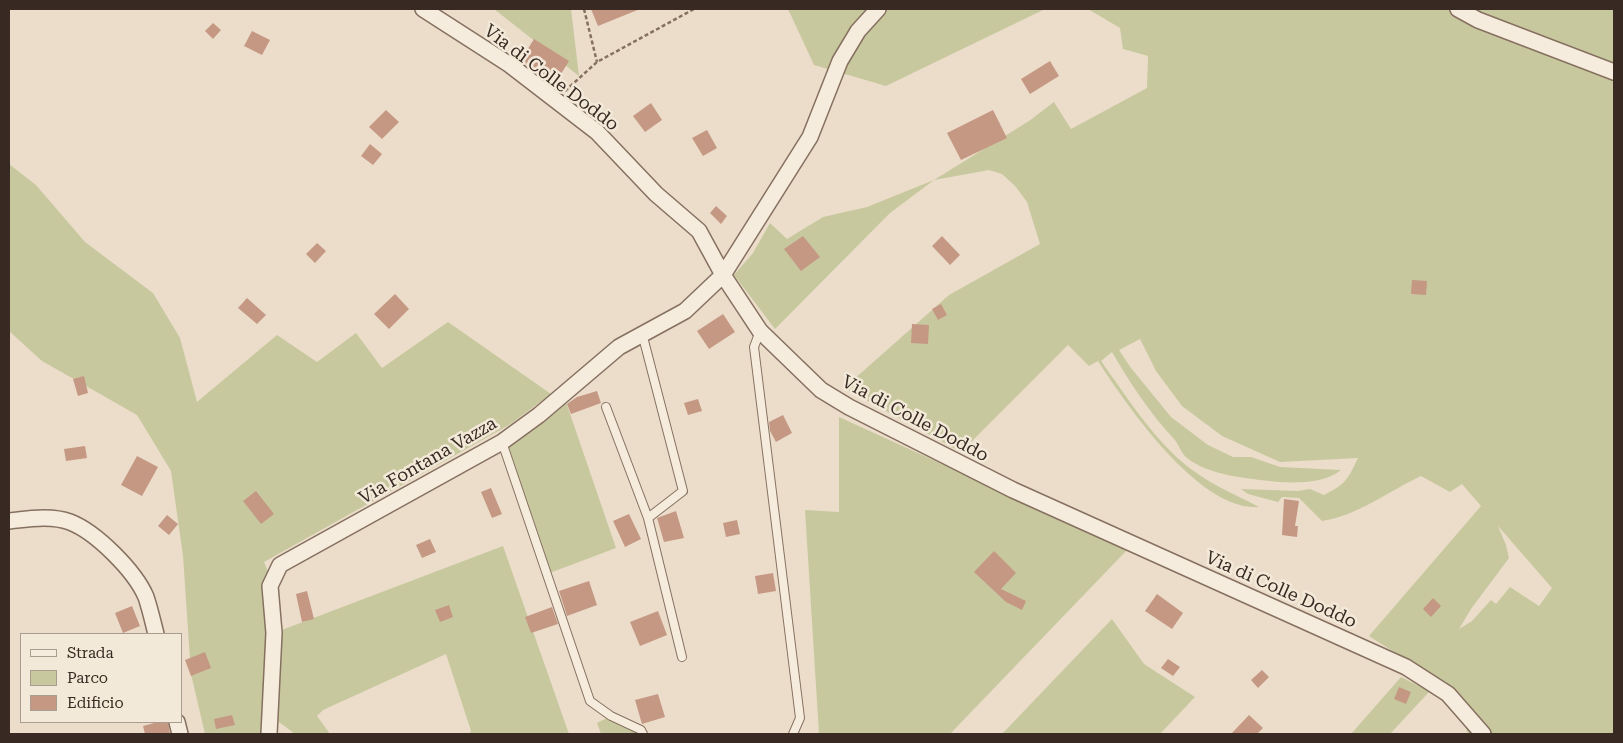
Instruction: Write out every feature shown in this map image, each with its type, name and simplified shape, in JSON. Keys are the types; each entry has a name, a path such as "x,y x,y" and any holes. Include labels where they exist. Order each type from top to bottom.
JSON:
{"street":[{"name":"Via di Colle Doddo","path":"423,9 510,65 597,132 656,194 699,231 723,275 760,331 821,390 848,407 1013,490 1406,667 1448,694 1483,734"},
{"name":"Via Fontana Vazza","path":"268,734 274,634 270,586 280,565 502,442 539,415 619,347 685,311 723,275 810,137 840,60 858,31 878,9"},
{"path":"1458,9 1478,20 1614,72"},
{"path":"9,520 52,519 69,522 101,542 138,584 145,597 156,633"}],"lane":[{"path":"760,331 754,348 800,718 793,734"},
{"path":"642,333 683,491 648,518"},
{"path":"606,407 648,518 682,657"},
{"path":"502,442 590,701 612,716 642,730 643,734"}],"path":[{"path":"584,9 596,62"},
{"path":"555,100 596,62 694,9"}],"green space":[{"path":"494,9 571,9 579,76"},
{"path":"788,9 1045,9 886,86 814,65"},
{"path":"1088,9 1614,9 1614,734 1468,734 1464,723 1440,695 1433,695 1429,692 1390,734 1351,734 1401,677 1429,691 1427,684 1430,675 1369,636 1481,506 1462,484 1450,492 1421,476 1360,509 1322,521 1299,498 1282,497 1278,502 1248,494 1241,489 1298,491 1310,489 1324,495 1337,488 1345,480 1358,458 1280,462 1222,436 1182,406 1156,371 1140,339 1119,350 1131,368 1171,417 1208,445 1233,457 1251,457 1280,467 1341,470 1320,480 1279,482 1231,476 1196,464 1185,456 1174,439 1148,408 1112,352 1101,361 1133,407 1157,437 1183,463 1198,474 1259,507 1236,504 1213,493 1190,475 1167,453 1146,428 1098,361 1089,366 1068,345 961,452 844,388 949,295 1040,244 1027,202 1016,187 1002,174 989,170 934,180 1029,121 1054,102 1071,129 1147,88 1148,56 1123,49 1120,28","holes":["1498,526 1552,588 1539,606 1510,587 1496,604 1491,600 1472,621 1459,629 1471,609 1509,558"]},
{"path":"9,164 36,185 85,242 153,293 180,338 197,402 277,335 317,362 356,333 382,368 448,322 551,394 509,425 264,562 270,576 274,633 503,546 569,734 469,734 471,731 446,654 323,710 317,716 330,734 295,734 271,716 265,734 205,734 191,674 183,556 171,471 137,415 42,361 9,331"},
{"path":"934,180 890,213 775,329 734,275 753,253 770,223 787,239 823,217 867,207"},
{"path":"566,402 616,548 547,574 504,446"},
{"path":"839,417 1128,549 950,734 819,734 805,510 839,512"},
{"path":"1112,619 1144,664 1195,697 1160,734 1002,734"},
{"path":"611,716 643,734 601,734 597,723"}],"building":[{"path":"591,9 640,9 598,26"},
{"path":"213,23 221,30 213,39 205,31"},
{"path":"252,31 270,40 262,55 244,46"},
{"path":"534,39 569,61 556,82 521,60"},
{"path":"1050,61 1059,76 1030,94 1021,79"},
{"path":"651,103 662,120 645,132 633,116"},
{"path":"386,110 399,122 382,139 369,127"},
{"path":"993,110 1007,138 961,160 947,133"},
{"path":"707,130 717,148 703,156 692,138"},
{"path":"370,144 382,154 373,165 361,156"},
{"path":"716,206 727,216 721,224 710,213"},
{"path":"803,236 820,257 801,271 784,249"},
{"path":"942,236 960,255 950,265 932,246"},
{"path":"317,243 326,251 315,263 306,254"},
{"path":"1412,280 1427,281 1426,295 1411,294"},
{"path":"395,294 409,309 389,329 374,314"},
{"path":"247,298 266,315 257,324 238,308"},
{"path":"941,304 947,315 938,320 932,309"},
{"path":"723,314 735,332 709,349 697,331"},
{"path":"912,324 929,325 928,344 911,343"},
{"path":"84,376 88,393 78,396 73,379"},
{"path":"597,391 601,403 571,414 567,404 577,397"},
{"path":"698,399 702,411 688,415 684,403"},
{"path":"783,415 792,433 776,442 770,431 769,422"},
{"path":"85,446 87,458 66,461 64,449"},
{"path":"137,456 158,467 142,496 121,485"},
{"path":"491,488 502,514 492,518 481,492"},
{"path":"256,491 274,514 261,524 243,501"},
{"path":"1284,499 1299,501 1295,526 1298,526 1297,537 1282,535"},
{"path":"676,511 684,538 664,542 657,518"},
{"path":"629,514 641,539 625,547 613,521"},
{"path":"167,515 178,524 169,535 158,526"},
{"path":"737,520 740,534 726,537 723,523"},
{"path":"430,539 436,552 422,558 416,545"},
{"path":"994,551 1016,573 1001,589 1026,601 1022,610 1006,602 974,572"},
{"path":"773,573 776,591 758,594 755,576"},
{"path":"589,581 597,605 567,616 559,591"},
{"path":"307,591 314,619 302,622 296,594"},
{"path":"1157,594 1183,613 1172,629 1145,611"},
{"path":"1433,598 1441,606 1431,617 1423,609"},
{"path":"449,605 453,617 440,622 435,610"},
{"path":"132,606 140,626 123,633 115,613"},
{"path":"552,607 558,624 531,633 525,617"},
{"path":"658,611 667,635 640,646 630,622"},
{"path":"205,652 211,668 191,676 185,660"},
{"path":"1168,659 1180,667 1173,676 1161,668"},
{"path":"1262,670 1269,677 1258,688 1251,680"},
{"path":"1399,687 1411,692 1406,704 1394,699"},
{"path":"658,694 665,717 642,724 635,700"},
{"path":"232,715 235,725 216,729 214,719"},
{"path":"1249,715 1263,728 1257,734 1231,734"},
{"path":"154,723 168,723 170,734 145,734 143,726"}]}
